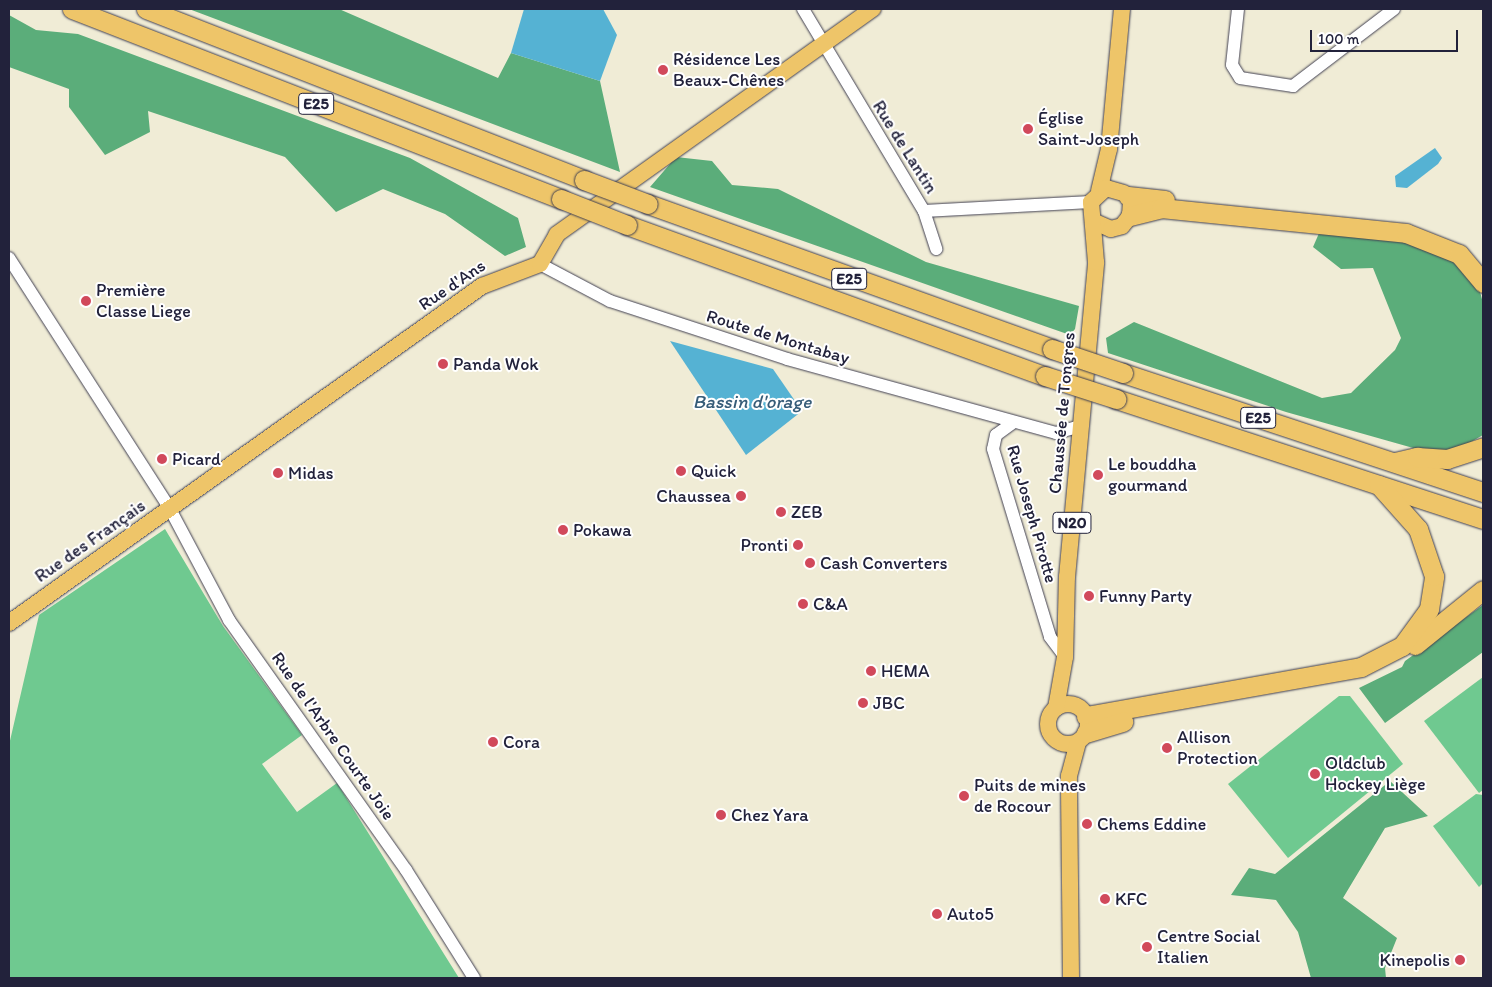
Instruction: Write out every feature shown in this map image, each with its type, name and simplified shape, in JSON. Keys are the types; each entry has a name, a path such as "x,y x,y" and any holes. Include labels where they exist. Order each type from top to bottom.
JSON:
{"highway":[{"name":"E25","path":"72,9 628,225 1044,376 1483,519"},
{"name":"E25","path":"146,9 648,204 1052,349 1483,492"},
{"path":"1126,194 1424,227 1465,246 1483,264"},
{"path":"1130,216 1161,208 1406,233 1459,254 1483,283"},
{"path":"1394,462 1417,457 1447,459 1483,447"},
{"path":"1082,725 1361,667 1402,646 1429,609 1434,576 1418,529 1379,485"},
{"path":"1082,725 1103,726 1381,669 1483,590"}],"main road":[{"path":"540,264 557,234 873,9"},
{"name":"Chaussée de Tongres","path":"1056,708 1065,657 1080,426 1096,262 1095,196 1109,149 1122,9"},
{"name":"Chaussée de Tongres","path":"1109,149 1114,178 1126,194 1130,216"},
{"path":"1095,196 1112,188 1126,194"},
{"path":"1095,222 1111,229 1130,216"},
{"name":"Chaussée de Tongres","path":"1096,262 1111,229"},
{"name":"Rue d'Ans","path":"170,509 491,280 540,264"},
{"name":"Rue des Français","path":"9,623 170,509"},
{"name":"Chaussée de Tongres","path":"1065,657 1082,725 1069,776"},
{"path":"1056,708 1066,704 1082,725 1060,743"},
{"name":"N20","path":"1056,708 1047,724 1060,743"},
{"name":"Chaussée de Tongres","path":"1060,743 1069,776 1072,978"}],"street":[{"name":"Rue de Lantin","path":"803,9 822,45 924,211 1095,196"},
{"path":"1238,9 1232,64 1240,78 1293,86 1394,9"},
{"path":"924,211 936,250"},
{"name":"Rue de l'Arbre Courte Joie","path":"9,258 170,509 229,620 406,870 474,978"},
{"name":"Route de Montabay","path":"540,264 594,294 632,309 787,359 1014,422"},
{"name":"Rue Joseph Pirotte","path":"1065,657 1050,637 993,449 996,435 1014,422 1056,433 1080,426"}],"green space":[{"path":"189,9 339,9 498,78 511,53 600,81 620,172"},
{"path":"9,15 36,30 78,34 410,158 518,218 526,247 505,256 445,214 383,189 336,212 285,157 148,111 150,132 105,155 69,107 69,89 9,67"},
{"path":"676,157 712,161 732,185 778,189 926,262 1079,306 1075,329 1070,335 650,187"},
{"path":"1320,231 1410,241 1445,252 1479,288 1483,303 1483,435 1445,457 1286,412 1108,353 1106,338 1134,322 1322,398 1351,393 1395,350 1401,338 1373,268 1341,269 1313,247"},
{"path":"165,529 223,626 302,735 262,764 297,812 337,783 459,978 9,978 9,745 39,615"},
{"path":"1483,605 1483,652 1385,723 1359,688 1402,667 1405,661"},
{"path":"1483,677 1483,790 1479,793 1424,721"},
{"name":"Oldclub Hockey Liège","path":"1339,696 1350,696 1403,764 1288,858 1228,784"},
{"path":"1390,781 1428,816 1385,828 1343,898 1397,938 1385,968 1386,978 1311,978 1298,932 1276,900 1231,895 1249,868 1275,874"},
{"path":"1476,794 1483,795 1483,883 1479,887 1433,826"}],"water":[{"path":"524,9 603,9 617,35 600,81 511,53"},
{"path":"1435,148 1442,158 1438,164 1407,188 1396,187 1395,176"},
{"name":"Bassin d'orage","path":"670,341 773,369 802,411 746,455"}],"place":[{"name":"Résidence Les Beaux-Chênes","path":"663,70"},
{"name":"Église Saint-Joseph","path":"1028,129"},
{"name":"Première Classe Liege","path":"86,301"},
{"name":"Panda Wok","path":"443,364"},
{"name":"Picard","path":"162,459"},
{"name":"Quick","path":"681,471"},
{"name":"Midas","path":"278,473"},
{"name":"Le bouddha gourmand","path":"1098,475"},
{"name":"Chaussea","path":"741,496"},
{"name":"ZEB","path":"781,512"},
{"name":"Pokawa","path":"563,530"},
{"name":"Pronti","path":"798,545"},
{"name":"Cash Converters","path":"810,563"},
{"name":"Funny Party","path":"1089,596"},
{"name":"C&A","path":"803,604"},
{"name":"HEMA","path":"871,671"},
{"name":"JBC","path":"863,703"},
{"name":"Cora","path":"493,742"},
{"name":"Allison Protection","path":"1167,748"},
{"name":"Oldclub Hockey Liège","path":"1315,774"},
{"name":"Puits de mines de Rocour","path":"964,796"},
{"name":"Chez Yara","path":"721,815"},
{"name":"Chems Eddine","path":"1087,824"},
{"name":"KFC","path":"1105,899"},
{"name":"Auto5","path":"937,914"},
{"name":"Centre Social Italien","path":"1147,947"},
{"name":"Kinepolis","path":"1460,960"}]}
